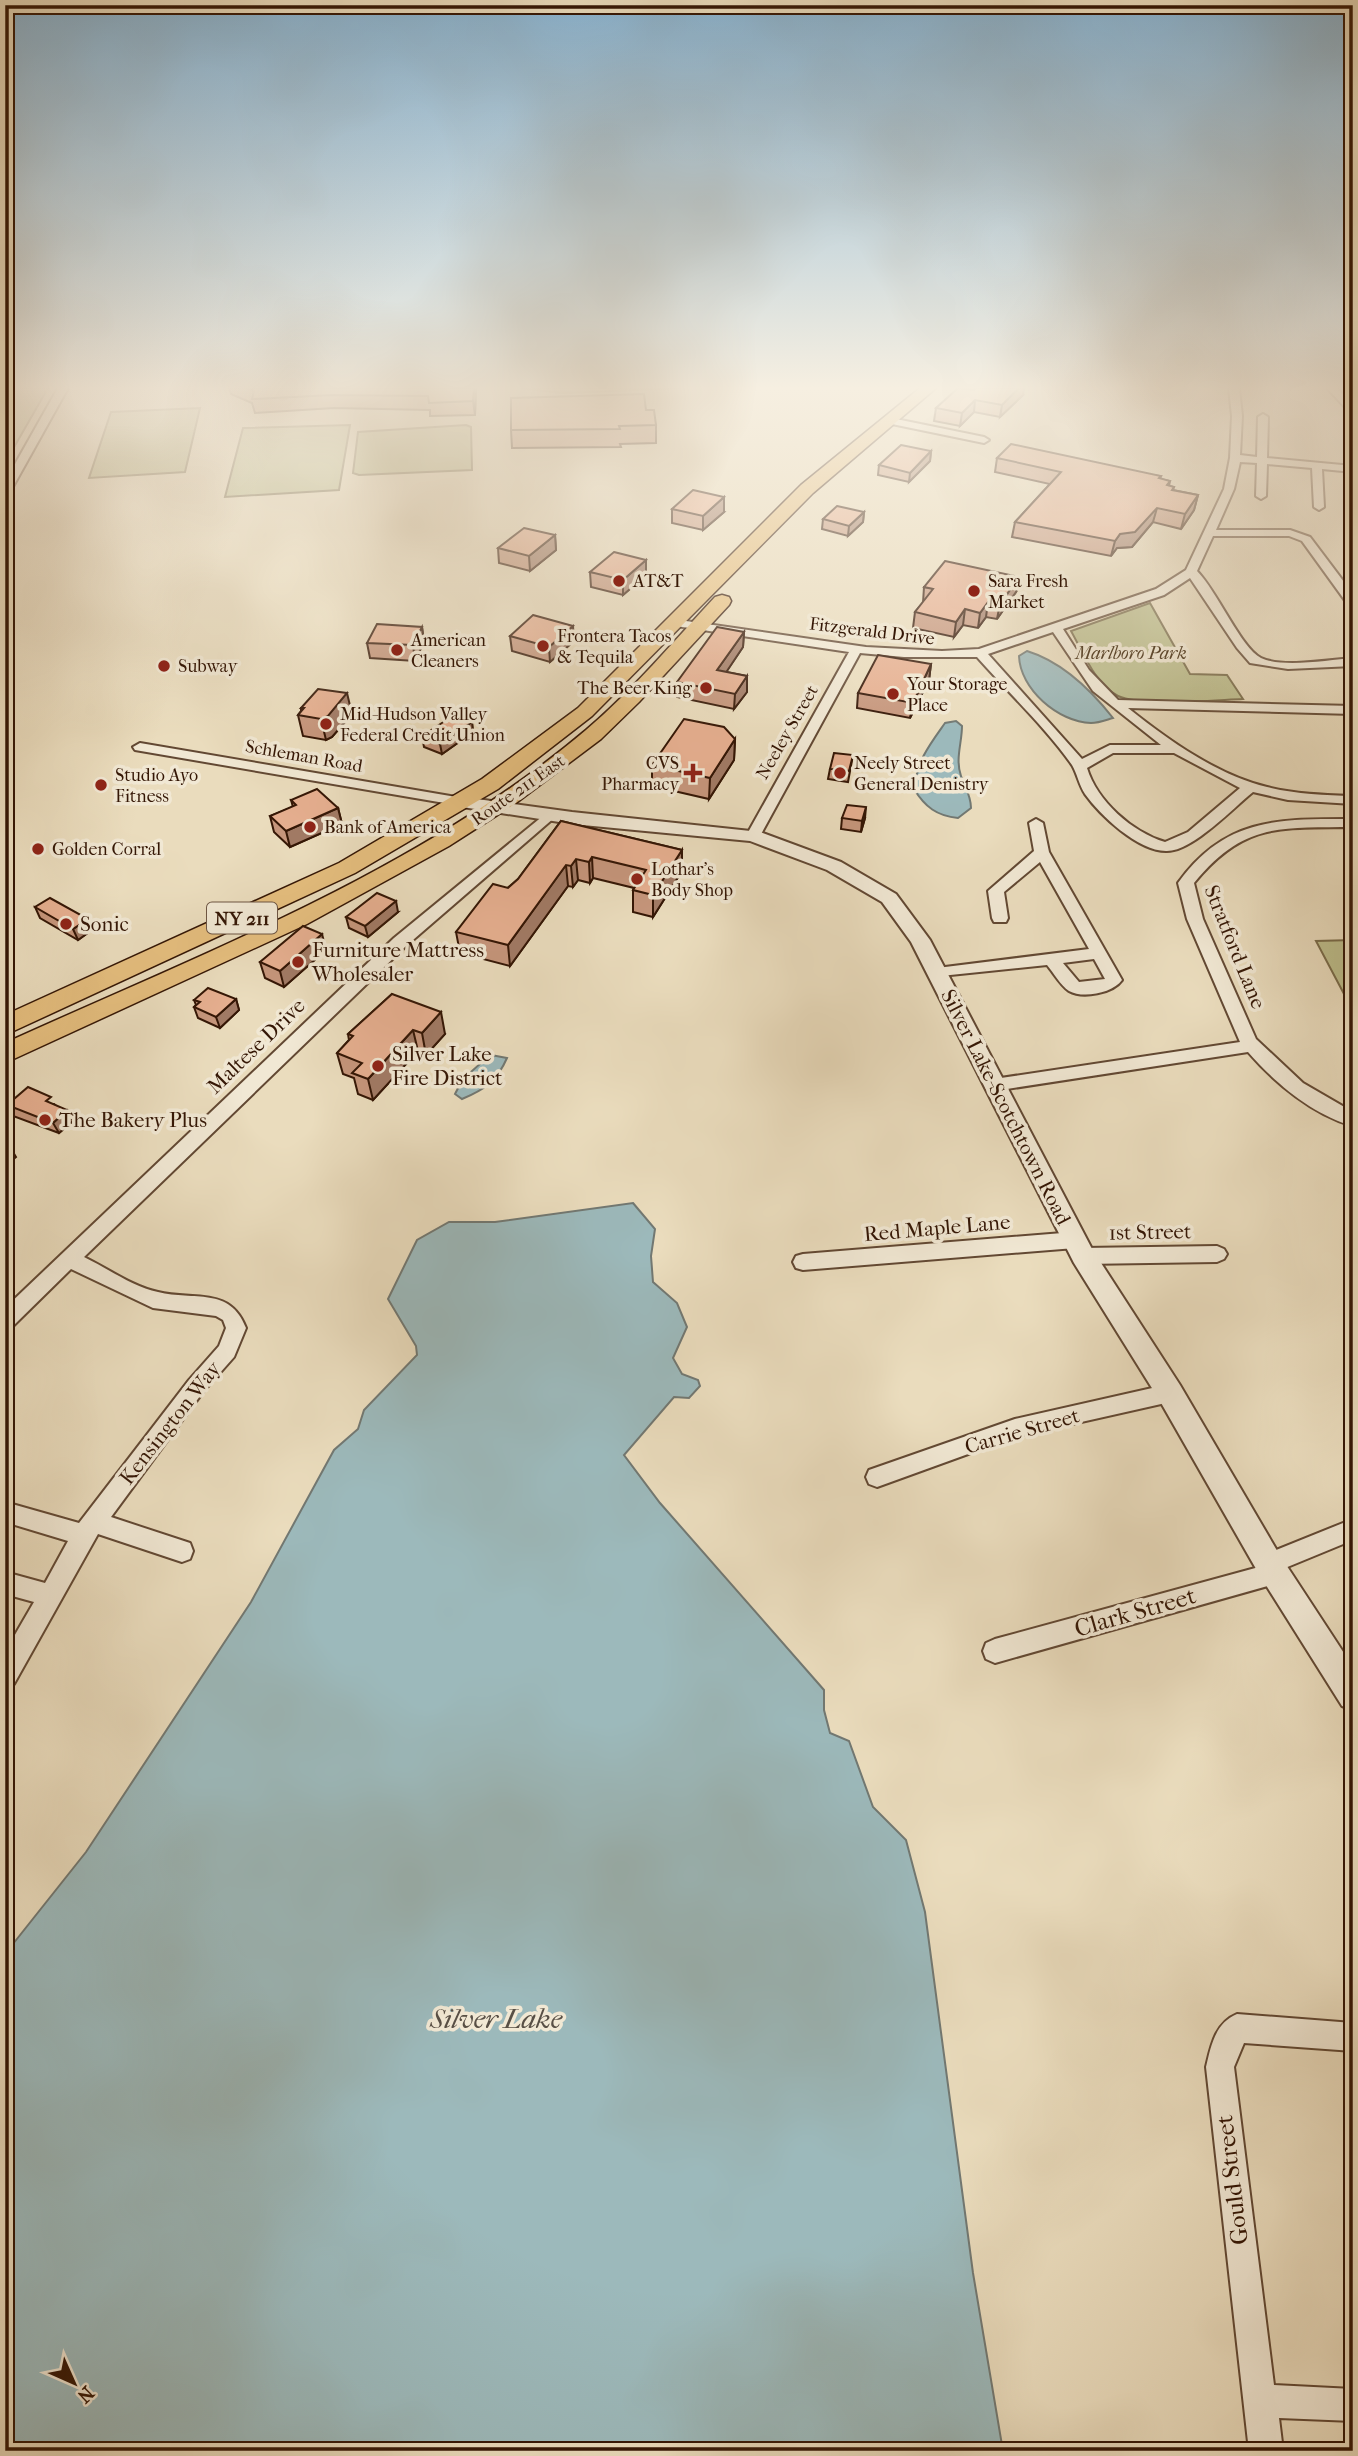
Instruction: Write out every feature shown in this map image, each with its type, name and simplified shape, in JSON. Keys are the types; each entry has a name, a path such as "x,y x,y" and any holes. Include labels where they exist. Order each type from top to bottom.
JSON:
{"main road":[{"name":"Route 211 East","path":"5,1026 303,889 389,845 462,802 513,768 585,712 794,503"},
{"name":"Route 211 East","path":"5,1054 331,901 418,855 496,807 604,726 653,679 817,503"}],"street":[{"path":"1223,503 1191,572 1203,582 1244,647 1256,661 1271,664 1353,662"},
{"path":"1319,503 1319,508"},
{"path":"1208,533 1299,535 1306,539 1353,603"},
{"name":"Fitzgerald Drive","path":"676,622 924,656 980,653 1160,592 1191,572"},
{"path":"1055,626 1084,672 1117,705 1179,749 1250,787 1320,799 1353,800"},
{"name":"Neeley Street","path":"752,836 857,648"},
{"path":"980,653 1080,766 1081,780 1126,827 1144,839 1166,847 1193,835 1250,787"},
{"path":"1117,705 1353,710"},
{"name":"Schleman Road","path":"140,747 462,802"},
{"path":"1080,766 1110,749 1179,749"},
{"name":"Silver Lake-Scotchtown Road","path":"462,802 549,815 752,836 834,866 880,891 906,917 1079,1248 1170,1393 1272,1569 1353,1695"},
{"name":"Maltese Drive","path":"5,1321 391,950 549,815"},
{"path":"1036,823 1042,852 1114,980 1110,984 1085,989 1074,987 1052,960"},
{"name":"Stratford Lane","path":"1353,823 1252,828 1220,846 1198,866 1185,883 1195,919 1252,1046 1305,1092 1353,1120"},
{"path":"1000,918 996,891 1042,852"},
{"path":"937,973 1100,953"},
{"path":"994,1085 1252,1046"},
{"name":"1st Street","path":"1079,1248 1217,1254"},
{"name":"Red Maple Lane","path":"803,1262 1079,1248"},
{"name":"Kensington Way","path":"5,1676 48,1595 89,1529 196,1387 227,1351 236,1328 231,1315 220,1308 153,1300 69,1259"},
{"name":"Carrie Street","path":"877,1477 1015,1428 1170,1393"},
{"path":"5,1512 182,1551"},
{"name":"Clark Street","path":"995,1651 1272,1569 1353,1529"},
{"path":"5,1583 48,1595"},
{"name":"Gould Street","path":"1266,2451 1220,2067 1226,2043 1237,2028 1353,2037"},
{"path":"1259,2401 1353,2404"}],"green space":[{"name":"Marlboro Park","path":"1150,603 1190,674 1227,675 1243,699 1143,701 1118,696 1103,684 1090,667 1071,631"},
{"path":"1353,940 1353,994 1344,994 1316,941"}],"water":[{"path":"1027,651 1053,662 1075,678 1113,718 1091,723 1078,721 1066,717 1043,702 1026,680 1021,668 1019,656"},
{"path":"956,721 962,726 959,763 971,808 958,818 932,810 914,789 918,769 929,747 945,723"},
{"path":"491,1055 507,1058 494,1079 462,1099 455,1094 466,1077"},
{"name":"Silver Lake","path":"633,1203 655,1229 651,1256 653,1282 677,1303 687,1327 673,1358 682,1374 698,1380 700,1386 689,1398 674,1397 624,1455 660,1503 824,1690 824,1710 830,1733 849,1741 873,1807 906,1840 925,1912 973,2273 1003,2451 5,2451 5,1954 86,1852 251,1602 334,1450 358,1429 364,1410 417,1355 416,1346 388,1299 417,1240 449,1222 495,1222"}],"building":[{"path":"679,503 718,503 703,516 672,509"},
{"path":"1033,503 1193,503 1185,514 1157,508 1135,532 1120,534 1115,541 1015,522"},
{"path":"837,506 864,512 849,526 823,519"},
{"path":"524,528 555,535 529,556 498,548"},
{"path":"614,552 646,560 623,580 590,572"},
{"path":"945,561 1019,577 1000,604 988,602 980,613 965,609 956,622 915,612 933,589 924,587"},
{"path":"533,615 573,626 549,647 510,636"},
{"path":"377,624 422,627 413,645 367,643"},
{"path":"717,627 744,632 717,670 747,676 735,694 677,682"},
{"path":"878,655 931,664 913,703 858,693"},
{"path":"318,689 347,693 328,716 321,719 298,715 304,708 301,708"},
{"path":"454,715 472,722 440,744 422,736"},
{"path":"684,719 724,727 735,739 710,778 652,765"},
{"path":"834,753 853,755 849,771 830,769"},
{"path":"317,789 338,808 286,831 270,816 296,805 291,800"},
{"path":"847,805 866,807 862,821 842,818"},
{"path":"561,821 682,850 653,895 633,890 646,870 592,857 589,862 576,859 571,866 566,865 508,945 456,932 493,884 508,888 518,879"},
{"path":"377,893 396,901 365,926 346,917"},
{"path":"50,898 88,919 73,929 35,907"},
{"path":"303,926 322,934 280,971 260,962"},
{"path":"208,988 236,999 216,1017 194,1007 200,1002 194,1000"},
{"path":"392,994 441,1012 422,1033 413,1030 368,1079 352,1073 362,1063 337,1053 353,1036 348,1034"},
{"path":"28,1087 51,1097 46,1101 67,1110 53,1123 7,1105"}],"place":[{"name":"AT&T","path":"619,581"},
{"name":"Sara Fresh Market","path":"974,591"},
{"name":"Frontera Tacos & Tequila","path":"543,646"},
{"name":"American Cleaners","path":"397,650"},
{"name":"Subway","path":"164,666"},
{"name":"The Beer King","path":"706,688"},
{"name":"Your Storage Place","path":"893,694"},
{"name":"Mid-Hudson Valley Federal Credit Union","path":"326,724"},
{"name":"CVS Pharmacy","path":"693,773"},
{"name":"Neely Street General Denistry","path":"840,773"},
{"name":"Studio Ayo Fitness","path":"101,785"},
{"name":"Bank of America","path":"310,827"},
{"name":"Golden Corral","path":"38,849"},
{"name":"Lothar's Body Shop","path":"637,879"},
{"name":"Sonic","path":"66,924"},
{"name":"Furniture Mattress Wholesaler","path":"298,962"},
{"name":"Silver Lake Fire District","path":"378,1066"},
{"name":"The Bakery Plus","path":"45,1120"}]}
